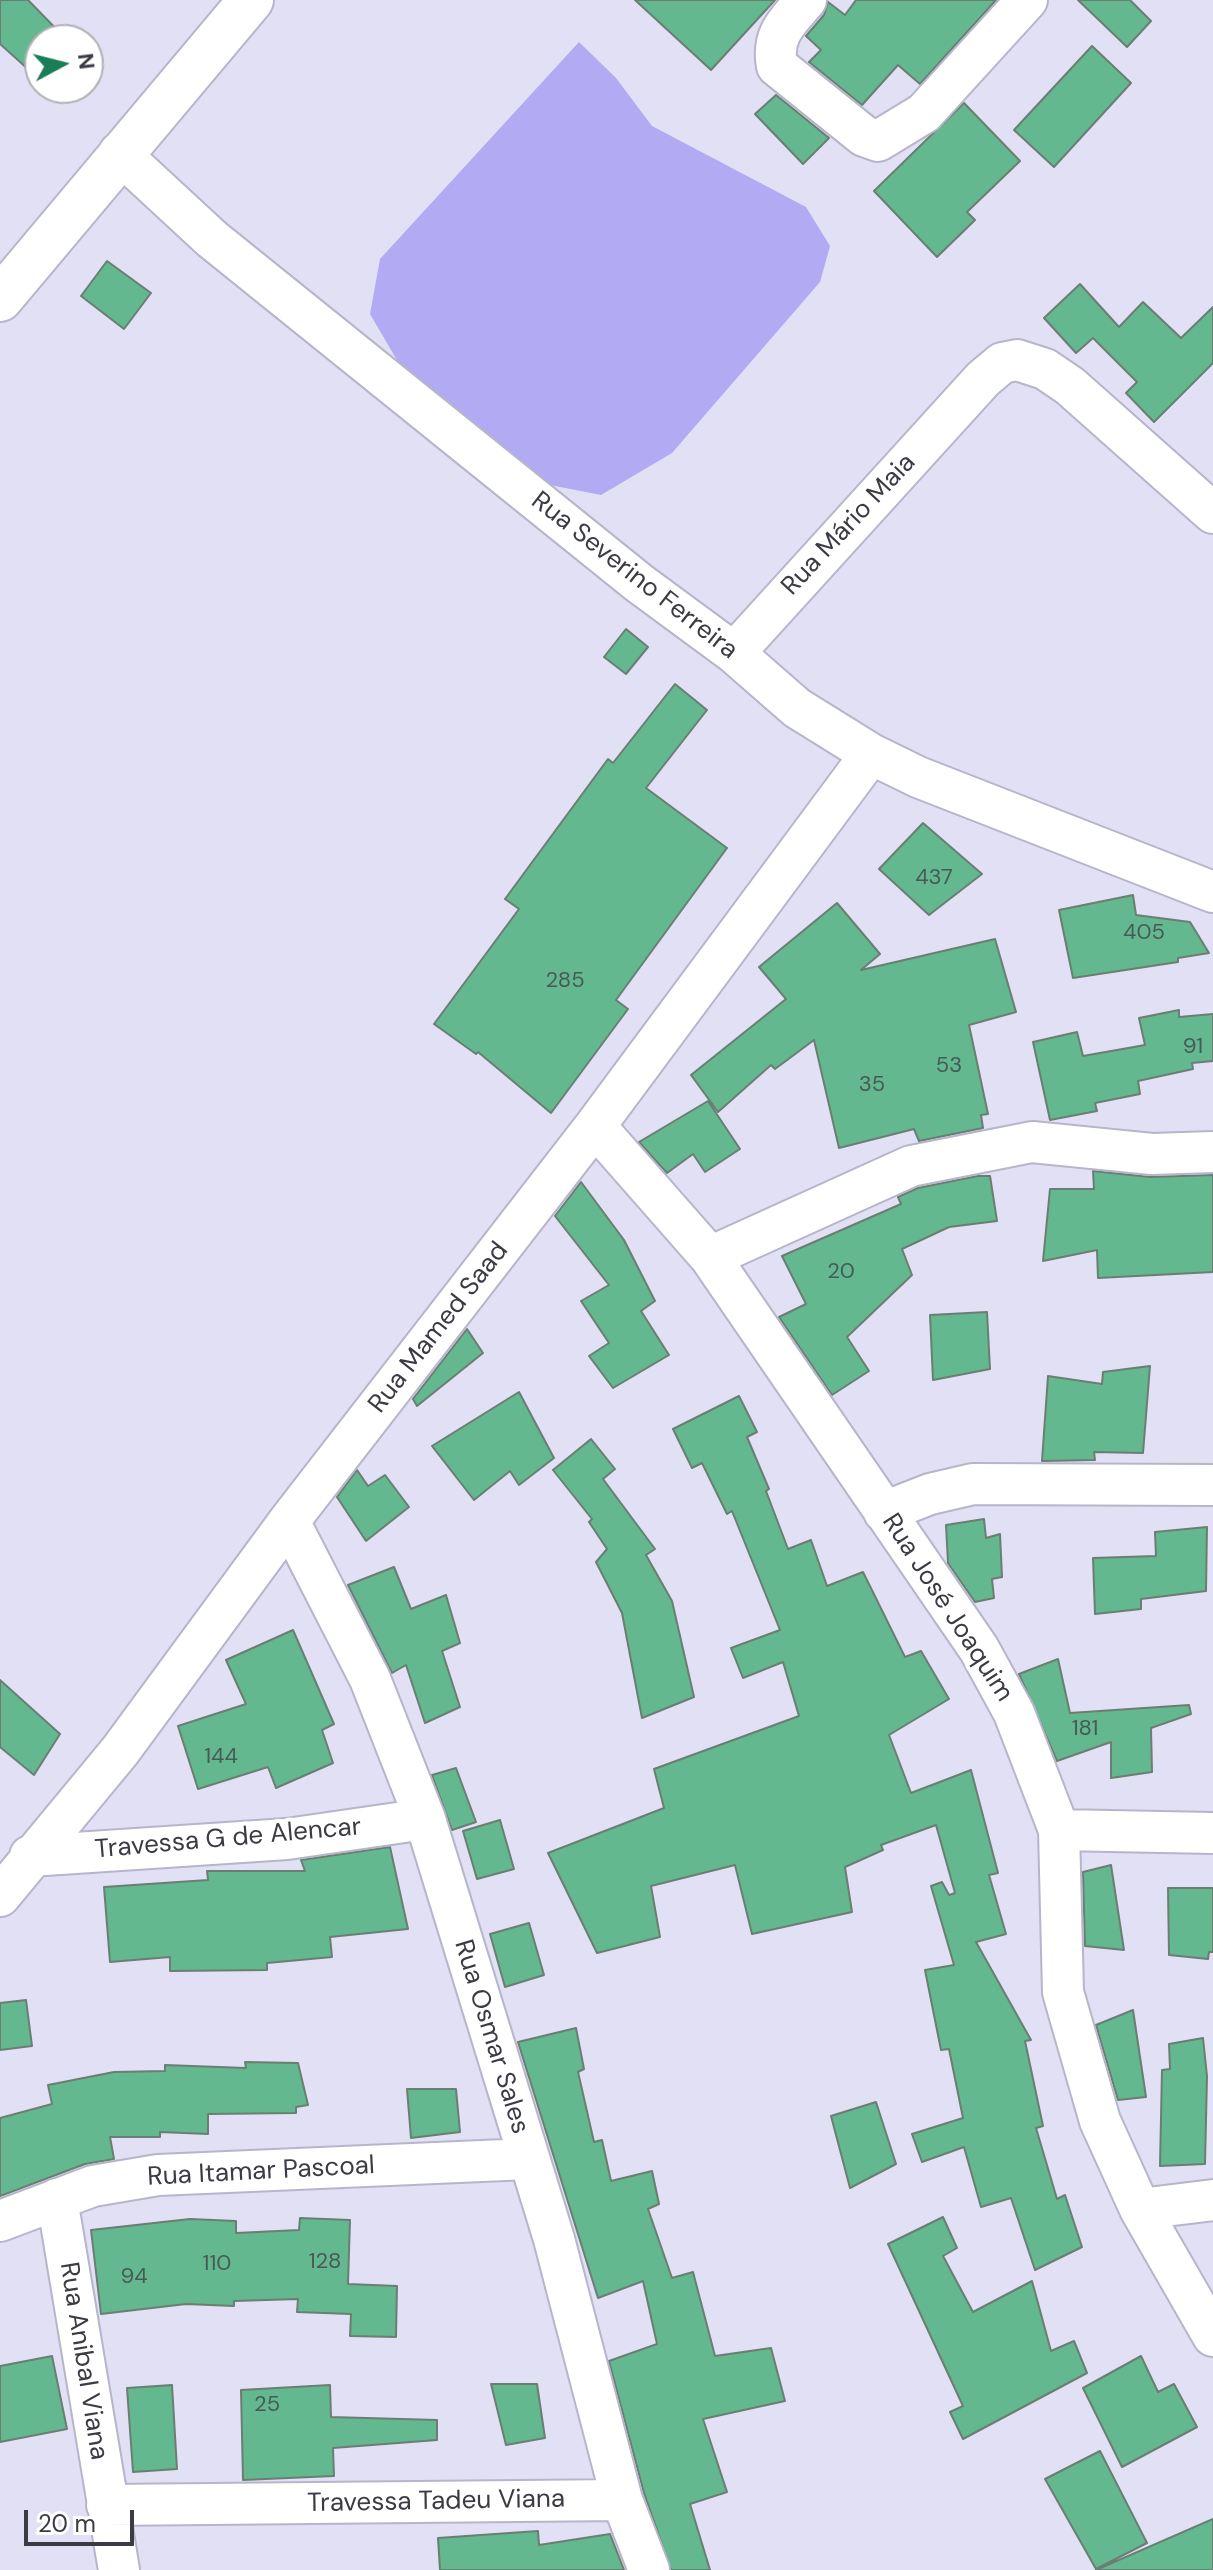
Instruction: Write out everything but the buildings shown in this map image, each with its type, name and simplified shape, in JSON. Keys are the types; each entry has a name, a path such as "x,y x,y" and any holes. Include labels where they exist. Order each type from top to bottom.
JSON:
{"street":[{"path":"0,299 119,153 251,0"},
{"path":"806,0 777,33 774,49 777,66 864,136 878,141 924,113 1027,0"},
{"name":"Rua Severino Ferreira","path":"119,153 212,239 639,583 734,653 797,708 871,754 918,777 1213,892"},
{"name":"Rua Mário Maia","path":"734,653 1002,363 1017,360 1034,363 1070,386 1213,513"},
{"name":"Rua Mamed Saad","path":"0,1896 120,1751 289,1521 595,1126 871,754"},
{"name":"Rua José Joaquim","path":"595,1126 710,1257 979,1649 1014,1713 1059,1830 1063,1992 1100,2121 1140,2209 1213,2336"},
{"path":"710,1257 911,1166 1032,1142 1152,1154 1213,1152"},
{"path":"884,1512 930,1494 973,1484 1213,1485"},
{"name":"Rua Osmar Sales","path":"289,1521 370,1679 425,1819 554,2239 622,2500 649,2570"},
{"name":"Travessa G de Alencar","path":"30,1856 287,1839 425,1819"},
{"path":"1059,1830 1213,1833"},
{"name":"Rua Itamar Pascoal","path":"0,2221 93,2186 158,2175 528,2159"},
{"name":"Rua Anibal Viana","path":"57,2199 119,2570"},
{"path":"1140,2209 1213,2200"},
{"name":"Travessa Tadeu Viana","path":"107,2505 622,2500"}],"shaded area":[{"path":"579,42 616,78 652,126 806,207 830,246 820,282 672,453 601,495 545,484 401,367 370,314 380,259"}]}
